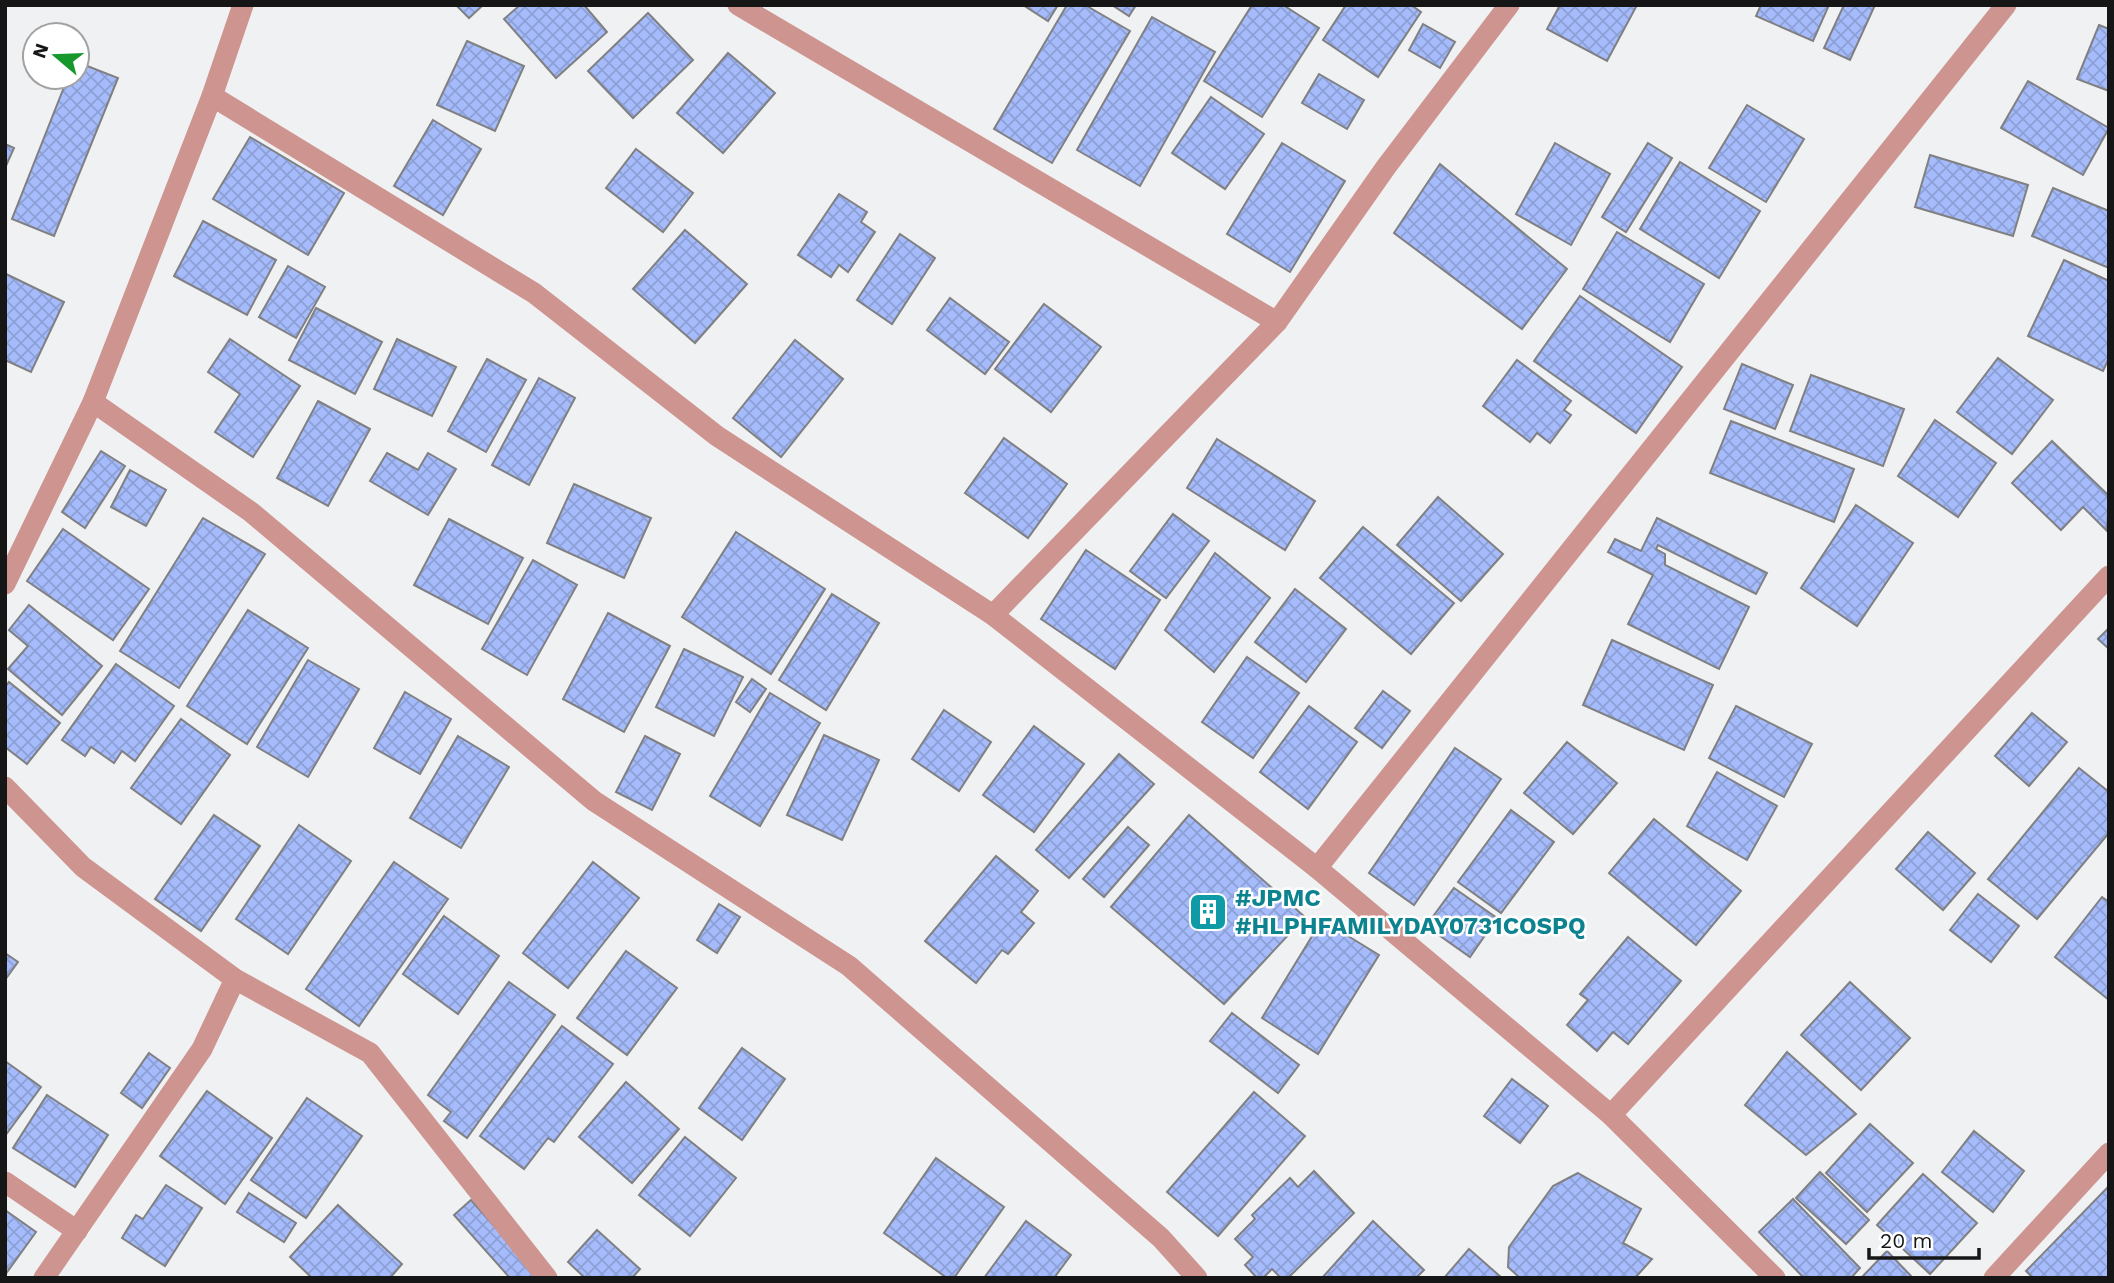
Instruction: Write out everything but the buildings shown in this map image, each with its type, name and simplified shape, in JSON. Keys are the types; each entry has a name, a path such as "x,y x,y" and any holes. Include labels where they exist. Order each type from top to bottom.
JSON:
{"street":[{"path":"5,584 93,402 212,96 243,5"},
{"path":"737,5 1277,322"},
{"path":"1489,5 1508,6"},
{"path":"1317,868 2006,5"},
{"path":"993,615 1277,322 1386,167 1508,6"},
{"path":"212,96 534,293 718,436 993,615 1317,868 1611,1115 1775,1278"},
{"path":"93,402 251,512 594,801 849,966 1161,1238 1197,1278"},
{"path":"1611,1115 2109,576"},
{"path":"5,788 83,867 235,979 370,1053 547,1278"},
{"path":"44,1278 202,1049 235,979"},
{"path":"1994,1278 2109,1153"},
{"path":"5,1182 77,1231"}],"place":[{"name":"#JPMC #HLPHFAMILYDAY0731COSPQ","path":"1208,912"}]}
